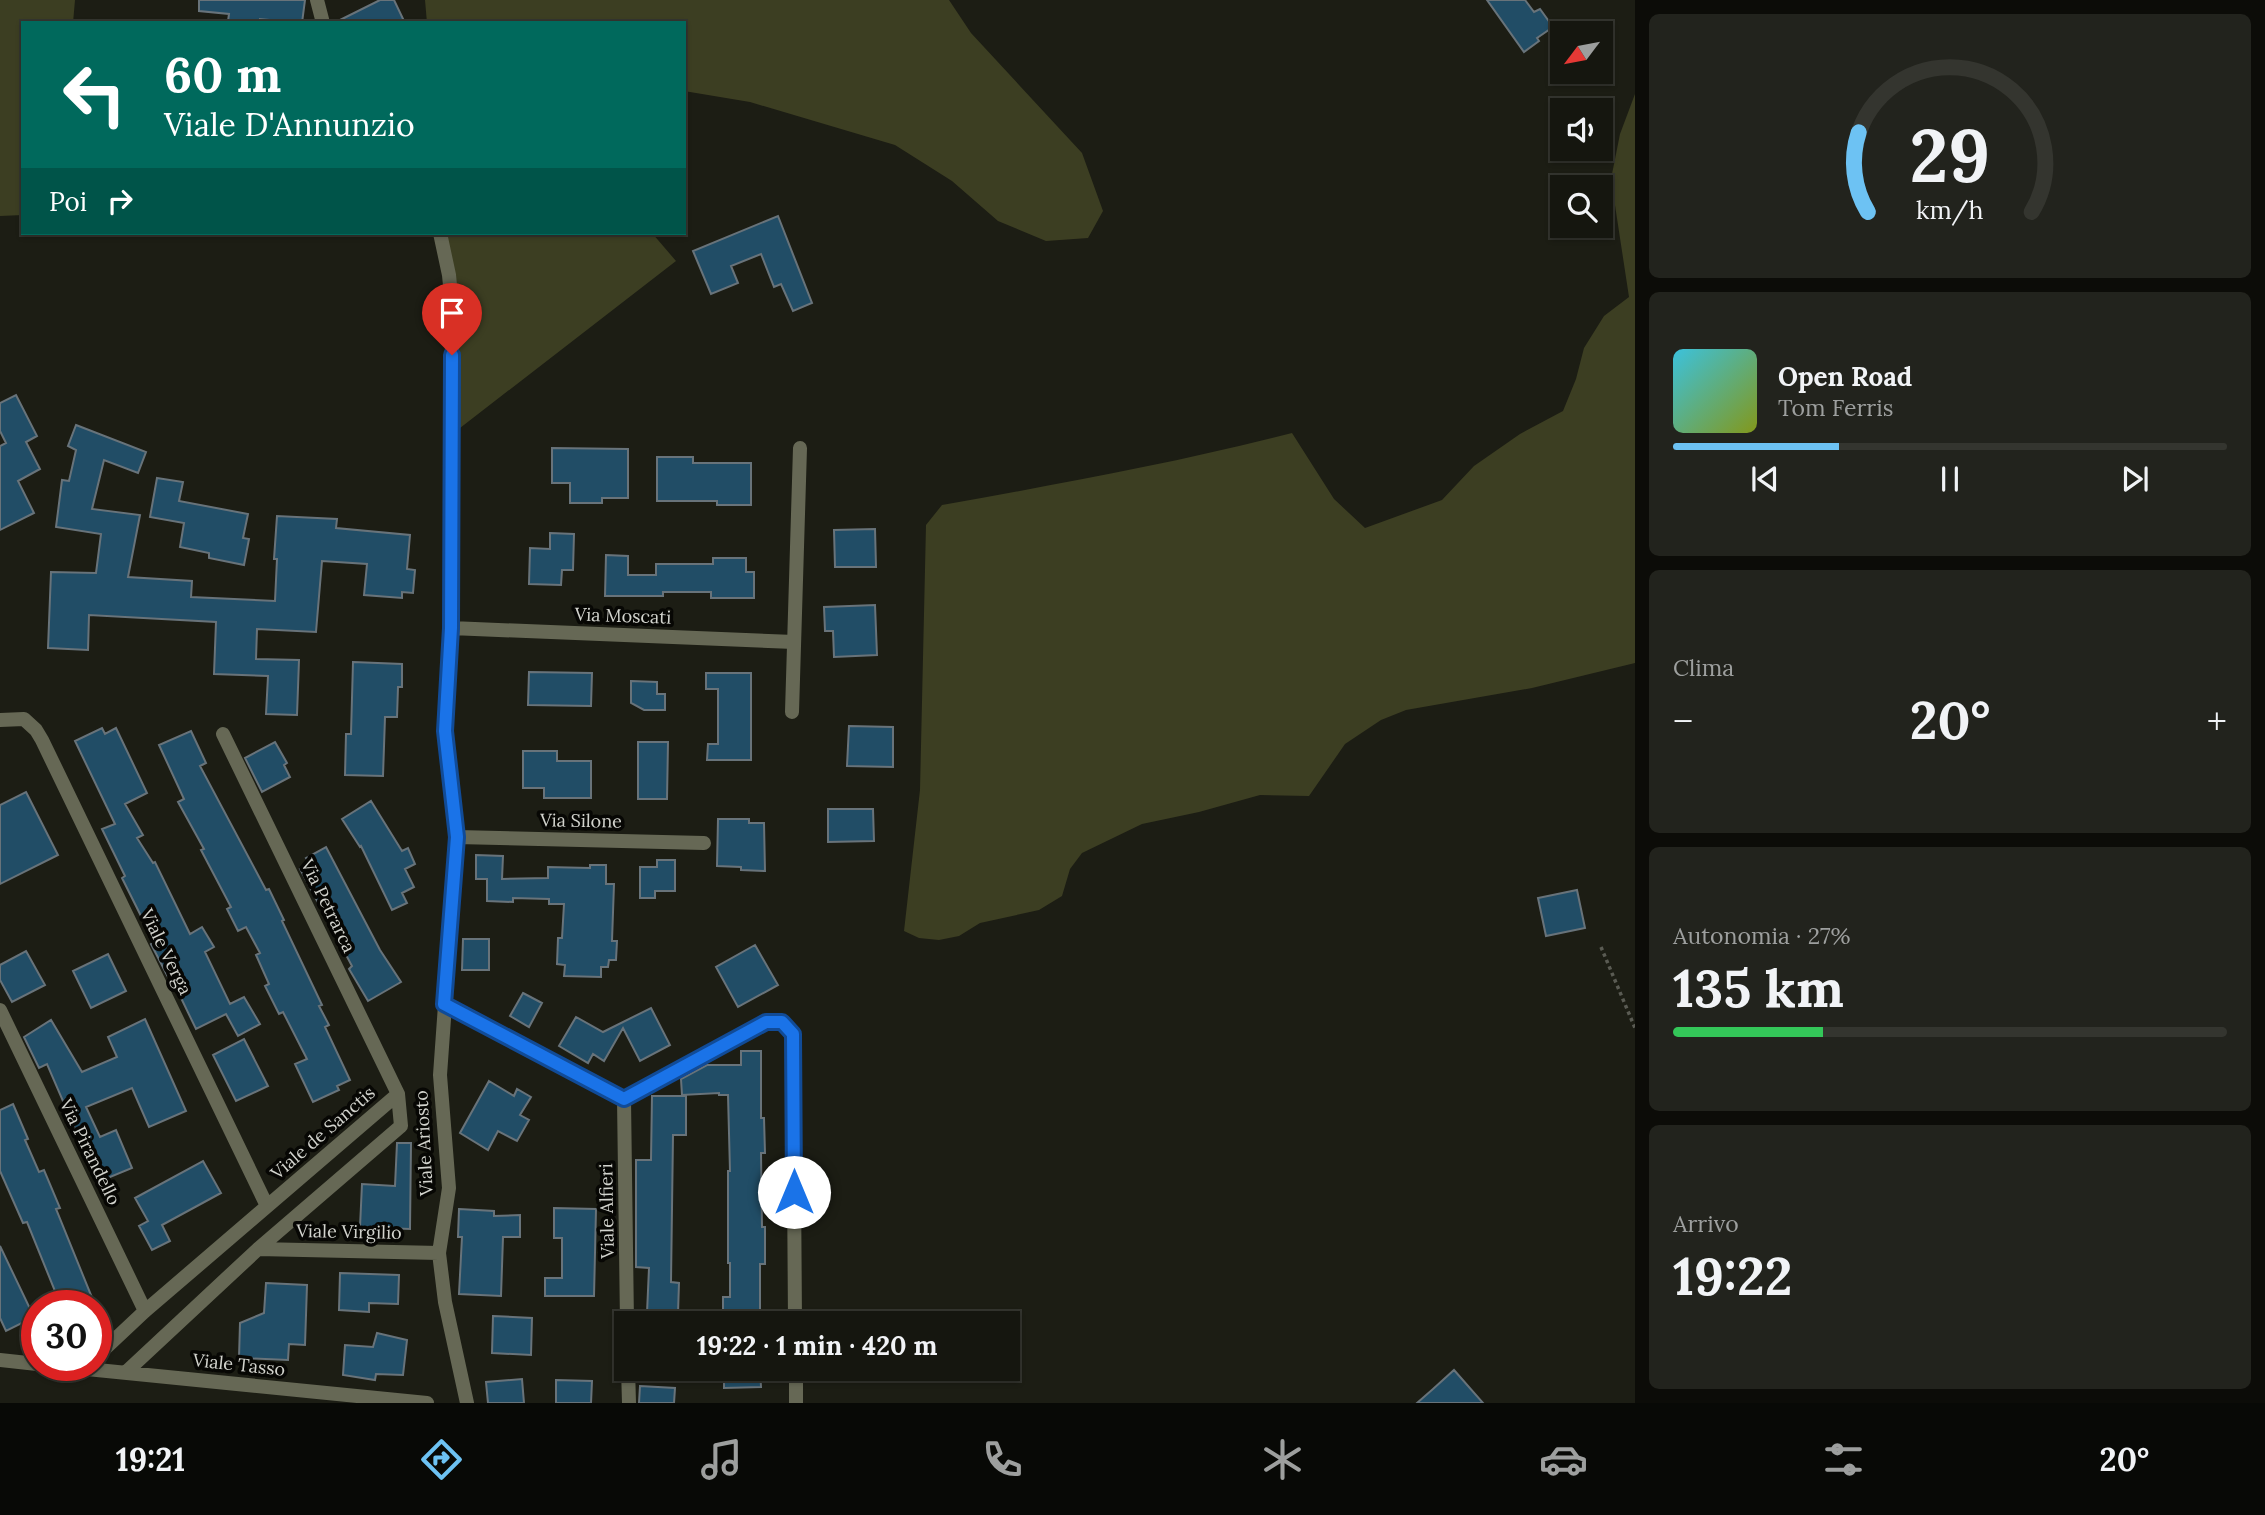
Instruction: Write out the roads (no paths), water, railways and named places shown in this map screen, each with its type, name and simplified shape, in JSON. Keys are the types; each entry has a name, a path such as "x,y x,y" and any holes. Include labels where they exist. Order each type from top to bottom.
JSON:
{"street":[{"path":"317,0 322,21"},
{"name":"Viale Ariosto","path":"440,235 452,306 451,628 445,747 457,837 440,1076 449,1188 439,1253 445,1302 467,1403"},
{"path":"792,712 800,448"},
{"name":"Via Moscati","path":"451,628 794,642"},
{"name":"Viale Verga","path":"0,720 24,719 36,730 51,755 268,1206"},
{"name":"Via Petrarca","path":"223,734 398,1094"},
{"name":"Via Silone","path":"457,837 704,843"},
{"path":"444,1004 624,1099 766,1022 782,1022 793,1034 795,1311"},
{"name":"Via Pirandello","path":"0,1010 145,1311"},
{"name":"Viale de Sanctis","path":"112,1342 398,1094"},
{"name":"Viale de Sanctis","path":"125,1373 258,1249 401,1126 398,1094"},
{"name":"Viale Alfieri","path":"624,1099 628,1311"},
{"name":"Viale Virgilio","path":"258,1249 439,1253"},
{"path":"2,1357 21,1361"},
{"name":"Viale Tasso","path":"112,1371 427,1403"},
{"path":"628,1381 629,1403"},
{"path":"796,1381 796,1403"}]}
